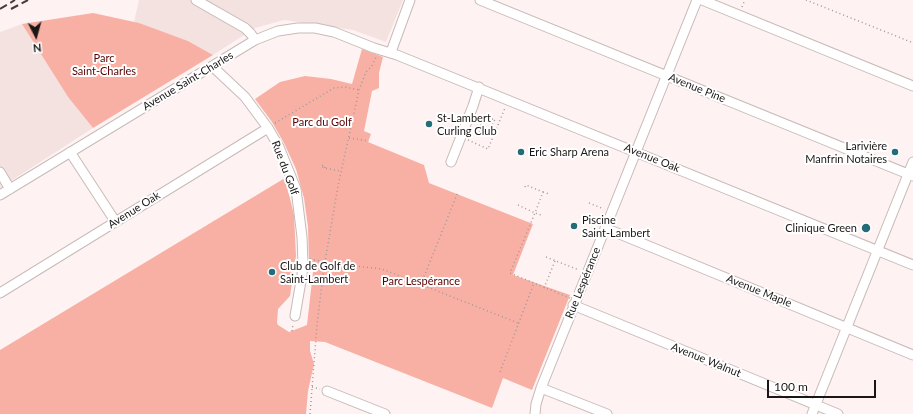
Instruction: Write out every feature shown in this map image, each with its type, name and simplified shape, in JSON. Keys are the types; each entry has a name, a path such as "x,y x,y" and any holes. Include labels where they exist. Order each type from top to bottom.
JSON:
{"street":[{"path":"196,0 245,28 250,32 255,40"},
{"path":"390,52 410,0"},
{"name":"Avenue Pine","path":"480,0 911,175"},
{"name":"Rue Lespérance","path":"535,414 536,404 541,388 572,302 604,228 697,0"},
{"path":"702,0 913,86"},
{"name":"Avenue Saint-Charles","path":"0,195 255,40 278,31 298,28 314,28 334,32 390,52"},
{"name":"Avenue Oak","path":"390,52 913,265"},
{"name":"Rue du Golf","path":"212,66 245,97 271,126 297,196 302,237 303,264 295,316"},
{"path":"451,162 479,87"},
{"name":"Avenue Oak","path":"0,293 271,126"},
{"path":"70,152 115,221"},
{"path":"812,414 846,327 911,175 913,162"},
{"path":"0,172 10,189"},
{"name":"Avenue Maple","path":"604,228 913,355"},
{"name":"Avenue Walnut","path":"572,302 838,414"},
{"path":"541,388 607,414"},
{"path":"327,391 385,414"}],"path":[{"path":"741,10 745,0"},
{"path":"806,0 911,42"},
{"path":"310,414 324,262 341,171 359,90 366,72 372,66 377,54"},
{"path":"271,126 334,88 345,87 359,90"},
{"path":"466,140 488,149 506,104"},
{"path":"488,119 495,119 492,126 485,131 474,132 479,123 488,119"},
{"path":"479,123 485,131 494,136"},
{"path":"348,138 369,141"},
{"path":"325,168 341,171"},
{"path":"525,187 526,185 549,194"},
{"path":"421,284 458,192"},
{"path":"544,192 510,273 572,302"},
{"path":"589,203 606,210"},
{"path":"518,206 541,215"},
{"path":"546,257 579,270"},
{"path":"309,259 336,264 382,269 518,323"},
{"path":"544,288 555,261"},
{"path":"324,267 331,267 336,264"},
{"path":"500,372 534,283"}],"shaded area":[{"path":"139,0 403,0 386,42 353,30 284,20 255,28 213,55 188,41 134,22"},
{"path":"22,24 68,97 93,128 0,188 0,32"}],"green space":[{"name":"Parc Saint-Charles","path":"93,13 139,23 188,41 213,55 93,128 68,97 22,24"},
{"path":"362,49 383,57 379,73 379,88 372,91 364,131 371,134 368,142 424,165 429,183 533,224 513,275 570,295 532,390 503,378 492,408 325,342 310,341 310,351 314,364 308,391 306,414 0,414 0,350 285,178 294,215 296,256 290,296 278,309 277,323 289,332 307,325 314,263 309,264 308,227 304,198 296,169 284,143 272,122 255,99 280,82 305,76 331,79 352,84"}],"railway":[{"path":"0,9 15,0"},
{"path":"11,9 28,0"}],"place":[{"name":"St-Lambert Curling Club","path":"429,124"},
{"name":"Eric Sharp Arena","path":"521,152"},
{"name":"Larivière Manfrin Notaires","path":"895,152"},
{"name":"Piscine Saint-Lambert","path":"574,226"},
{"name":"Clinique Green","path":"866,228"},
{"name":"Club de Golf de Saint-Lambert","path":"272,272"}],"park label":[{"name":"Parc du Golf","path":"322,122"},
{"name":"Parc Lespérance","path":"421,281"}]}
